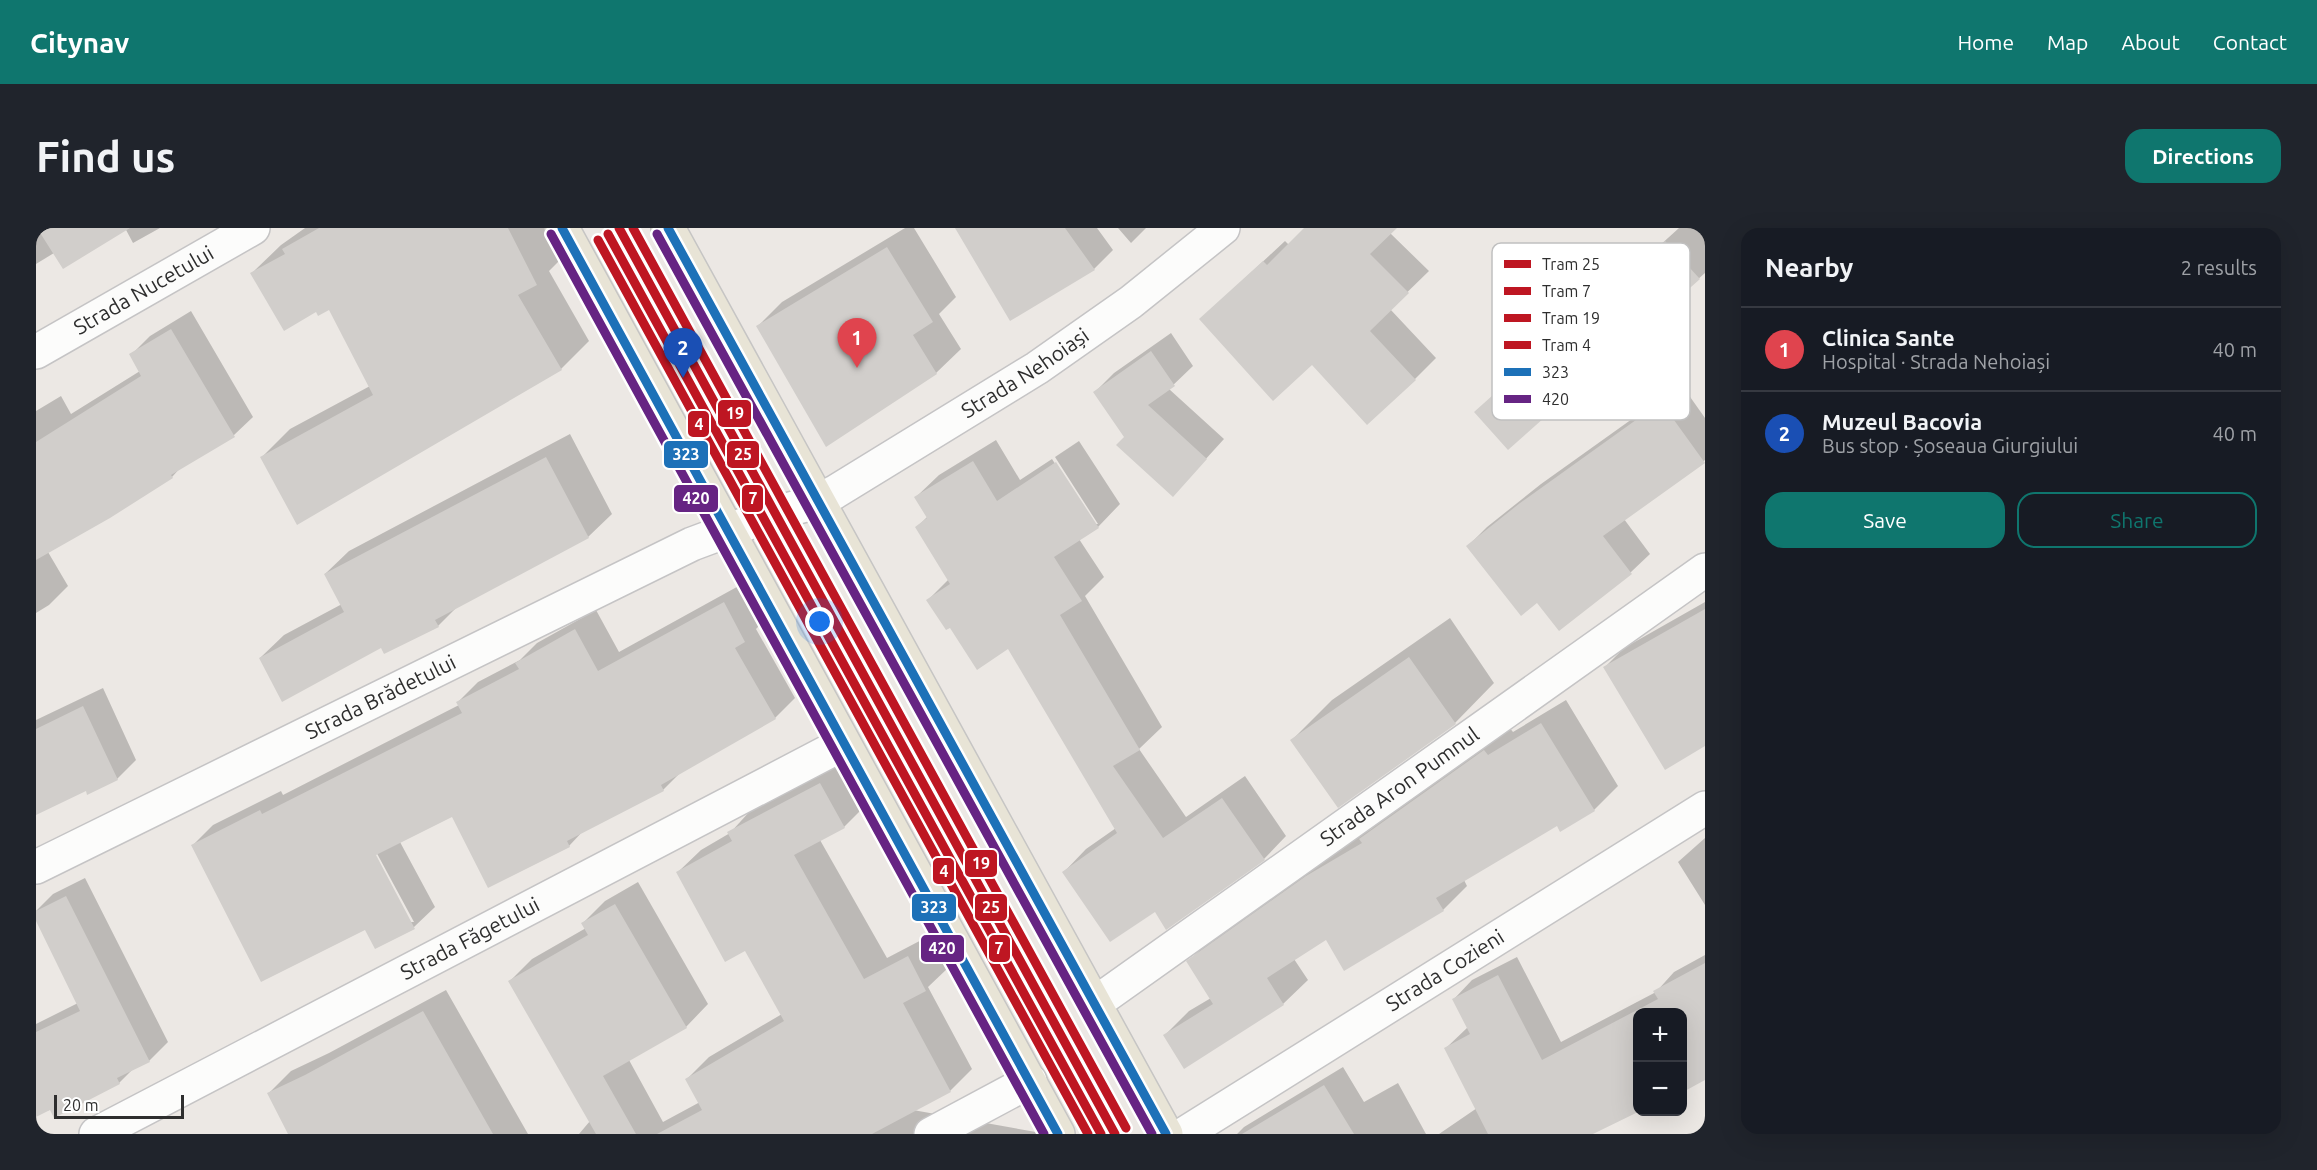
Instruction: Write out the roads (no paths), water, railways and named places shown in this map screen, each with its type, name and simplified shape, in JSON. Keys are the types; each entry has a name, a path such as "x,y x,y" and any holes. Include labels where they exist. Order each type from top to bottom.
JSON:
{"main road":[{"path":"562,228 1058,1134"},
{"path":"668,228 1166,1134"}],"street":[{"name":"Strada Nucetului","path":"36,352 253,228"},
{"name":"Strada Nehoiași","path":"726,530 817,502 1037,368 1131,302 1223,228"},
{"name":"Strada Brădetului","path":"36,867 681,549 726,530"},
{"name":"Strada Aron Pumnul","path":"1094,1004 1705,570"},
{"name":"Strada Făgetului","path":"96,1134 843,744"},
{"name":"Strada Cozieni","path":"1184,1134 1705,808"},
{"path":"931,1134 1030,1081"}],"tram line":[{"name":"25","path":"619,228 1115,1134"},
{"name":"19","path":"633,228 1126,1128"},
{"name":"7","path":"608,234 1101,1134"},
{"name":"4","path":"598,240 1088,1134"}],"place":[{"name":"Clinica Sante","path":"857,368"},
{"name":"Muzeul Bacovia","path":"683,378"}]}
